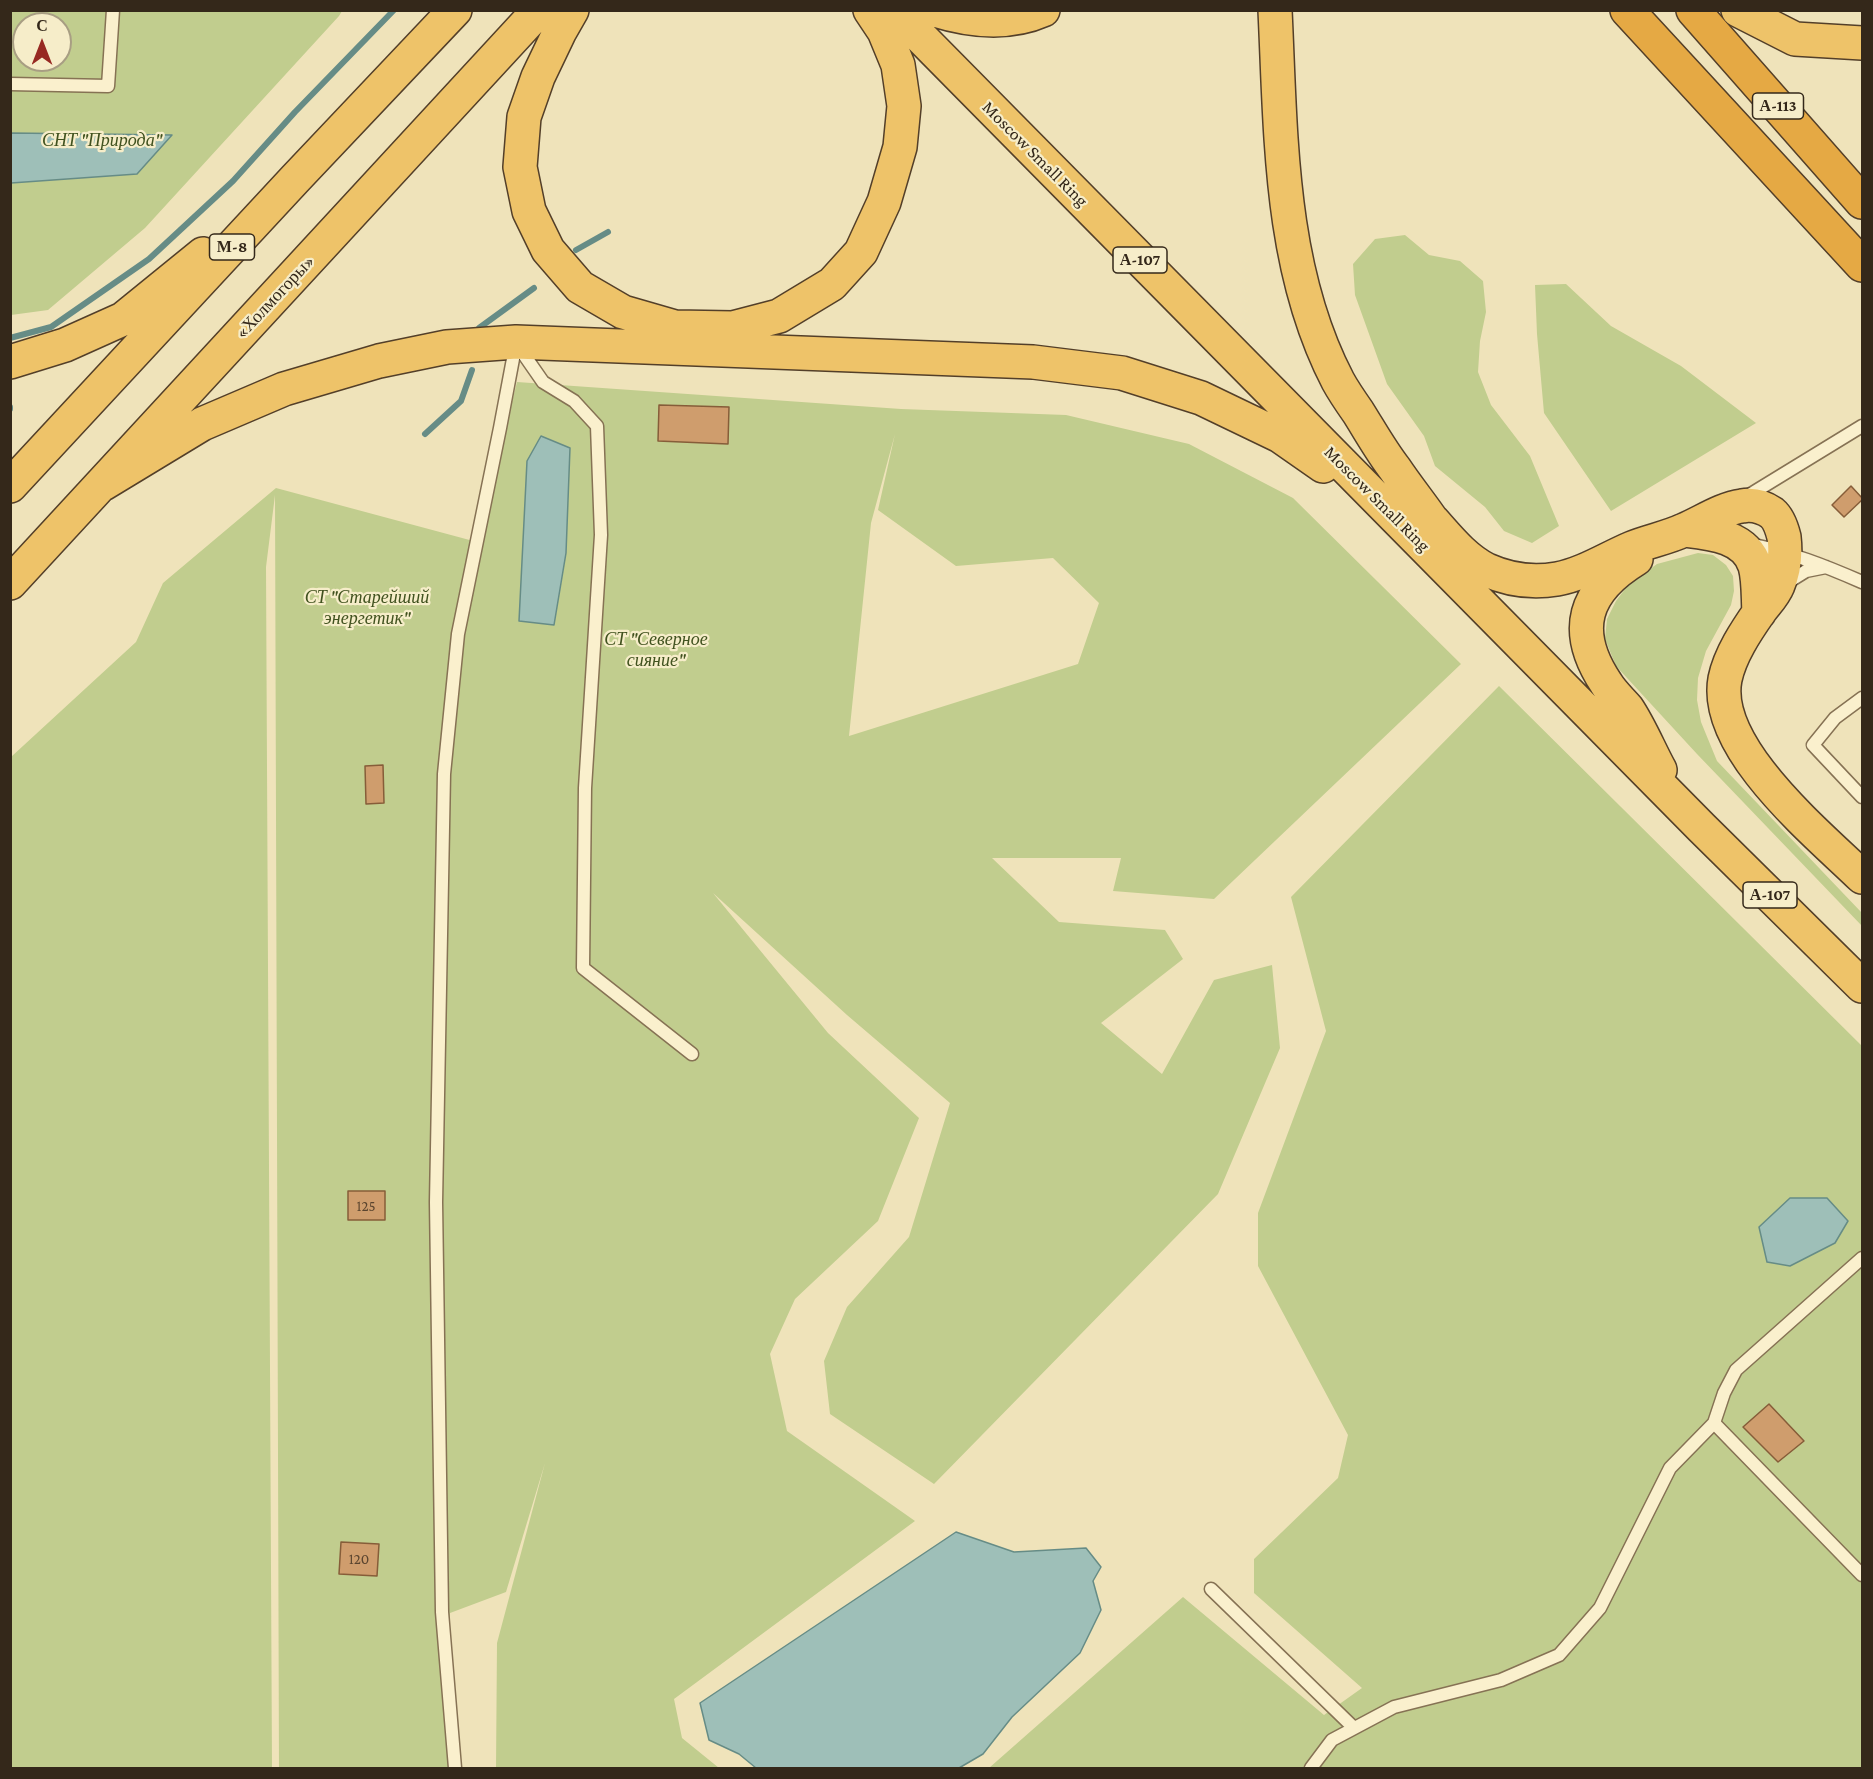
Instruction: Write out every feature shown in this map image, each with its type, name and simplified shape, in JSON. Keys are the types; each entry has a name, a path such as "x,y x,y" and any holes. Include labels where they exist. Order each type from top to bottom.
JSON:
{"highway":[{"name":"М-8","path":"10,486 455,10"},
{"name":"«Холмогоры»","path":"10,583 539,10"},
{"path":"572,10 537,77 524,117 520,167 529,211 548,250 580,287 624,312 675,327 733,328 779,316 832,284 861,252 884,202 900,147 904,106 898,65 884,31 870,10"},
{"name":"Moscow Small Ring","path":"894,10 1678,803 1863,986"},
{"path":"935,10 953,16 996,21 1043,10"},
{"path":"1275,10 1284,183 1296,260 1308,305 1338,381 1394,468 1433,521 1486,609"},
{"name":"А-113","path":"1627,10 1863,265"},
{"name":"А-113","path":"1693,10 1863,202"},
{"path":"1738,10 1795,39 1863,44"},
{"path":"10,362 65,345 123,319 295,179"},
{"path":"103,484 202,424 284,388 379,361 447,346 516,342 1033,362 1122,373 1201,398 1280,436 1387,509"},
{"path":"1433,521 1472,561 1485,569 1520,581 1558,579 1677,533 1723,511 1743,506 1761,507 1769,500 1783,529 1786,552 1784,566 1768,600 1736,650 1725,680 1728,720 1753,765 1787,804 1863,877"},
{"path":"1678,803 1628,710 1607,685 1594,663 1588,645 1587,626 1594,597 1609,579 1677,533 1713,534 1736,541 1747,551 1768,600"}],"lane":[{"path":"10,84 108,86 113,10"},
{"path":"516,342 543,382 574,401 597,426 601,535 585,788 583,968 692,1054"},
{"path":"455,1768 442,1612 436,1202 444,774 458,634 516,342"},
{"path":"1769,500 1863,426"},
{"path":"1723,511 1736,541 1786,552 1863,582"},
{"path":"1768,600 1806,571 1828,567"},
{"path":"1863,698 1835,718 1813,745 1863,796"},
{"path":"1311,1768 1332,1740 1394,1707 1501,1680 1559,1655 1600,1608 1670,1468 1714,1423 1724,1393 1736,1370 1863,1258"},
{"path":"1714,1423 1863,1575"},
{"path":"1211,1589 1354,1728"}],"green space":[{"name":"СНТ \"Природа\"","path":"10,11 342,11 145,228 48,310 11,315"},
{"path":"1405,235 1429,255 1460,261 1483,281 1486,312 1480,341 1478,372 1491,405 1530,456 1559,526 1532,543 1504,531 1485,507 1435,466 1424,436 1387,384 1355,295 1353,264 1375,239"},
{"path":"1566,284 1611,326 1681,366 1756,423 1611,511 1544,413 1535,285"},
{"path":"517,382 901,409 1066,415 1189,444 1293,498 1461,664 1214,899 1113,891 1121,858 992,858 1059,922 1165,930 1183,959 1101,1023 1162,1074 1214,980 1272,965 1280,1048 1218,1194 934,1484 830,1414 824,1361 847,1307 909,1237 950,1103 847,1015 713,893 828,1033 919,1118 878,1221 795,1299 770,1354 787,1431 915,1521 674,1699 682,1738 719,1768 496,1768 497,1643 545,1463 506,1592 450,1613 450,1768 279,1768 275,495 266,567 272,1768 11,1768 11,757 136,642 163,583 276,488 477,542","holes":["895,434 878,510 956,566 1053,558 1099,603 1078,664 849,736 871,523"]},
{"path":"1698,553 1713,555 1726,565 1733,576 1734,591 1731,605 1706,651 1698,678 1697,700 1701,722 1717,761 1862,913 1862,926 1616,666 1605,639 1607,619 1616,601 1628,585 1657,564"},
{"path":"1499,686 1862,1046 1862,1768 989,1768 1183,1597 1324,1715 1362,1688 1254,1593 1254,1559 1338,1478 1348,1435 1258,1266 1258,1213 1326,1031 1291,897"}],"water":[{"path":"11,133 172,135 137,174 11,183"},
{"path":"541,436 570,448 566,553 554,625 519,621 527,461"},
{"path":"1790,1198 1827,1198 1848,1221 1835,1243 1790,1266 1767,1262 1759,1227"},
{"path":"956,1532 1014,1552 1086,1548 1101,1567 1093,1581 1101,1610 1080,1653 1012,1717 983,1754 959,1768 756,1768 739,1754 709,1740 700,1703"}],"building":[{"path":"659,405 729,407 728,444 658,441"},
{"path":"1851,486 1863,499 1844,517 1832,505"},
{"path":"383,765 384,803 366,804 365,766"},
{"path":"348,1191 385,1191 385,1220 348,1220"},
{"path":"1769,1404 1804,1441 1778,1462 1743,1427"},
{"path":"341,1542 379,1544 377,1576 339,1574"}],"waterway":[{"path":"10,338 51,327 149,259 233,181 295,112 394,10"},
{"path":"576,250 608,232"},
{"path":"479,328 534,288"},
{"path":"425,434 461,401 472,370"}],"park label":[{"name":"СТ \"Старейший энергетик\"","path":"367,607"},
{"name":"СТ \"Северное сияние\"","path":"656,649"}]}
